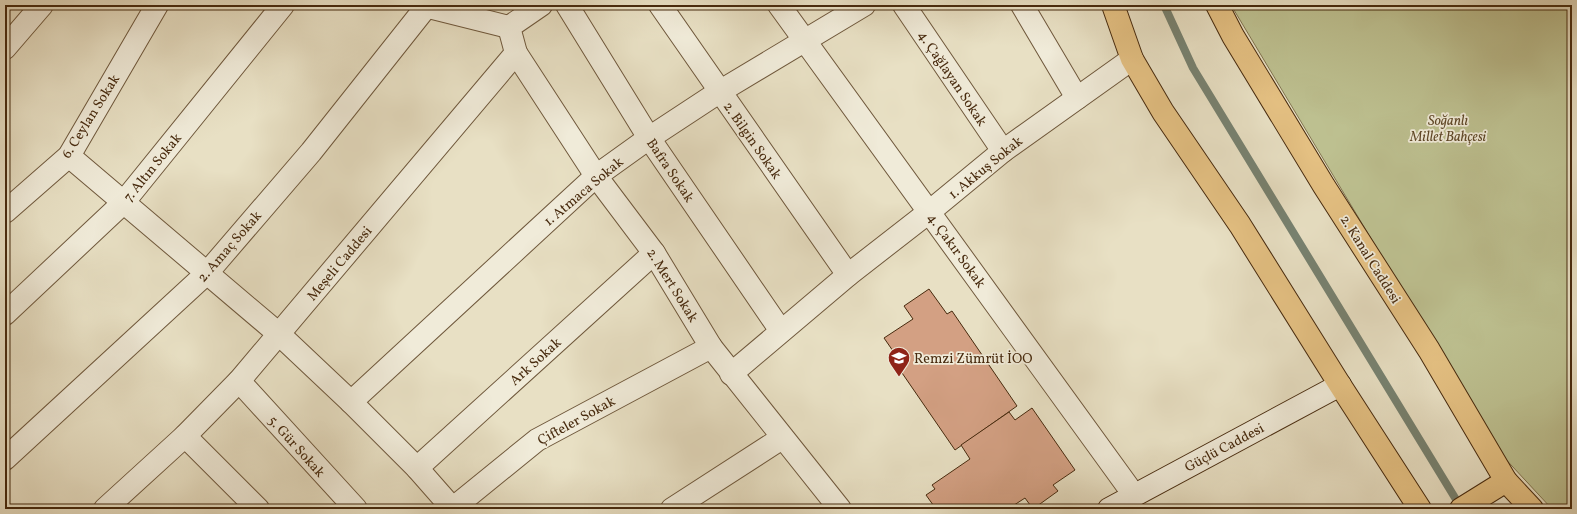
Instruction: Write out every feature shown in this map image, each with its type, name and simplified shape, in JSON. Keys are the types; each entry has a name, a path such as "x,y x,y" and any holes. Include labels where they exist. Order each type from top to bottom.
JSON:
{"main road":[{"path":"1113,5 1132,59 1163,112 1240,225 1420,509"},
{"name":"2. Kanal Caddesi","path":"1217,5 1233,36 1316,172 1429,350 1506,480 1532,509"},
{"path":"1461,509 1506,480"}],"street":[{"path":"5,48 42,5"},
{"name":"6. Ceylan Sokak","path":"5,212 69,156 157,5"},
{"name":"7. Altın Sokak","path":"5,314 123,203 283,5"},
{"path":"423,6 509,27 541,5"},
{"name":"Bafra Sokak","path":"567,5 649,138 781,331"},
{"name":"2. Bilgin Sokak","path":"660,5 719,92 848,275"},
{"name":"4. Çakır Sokak","path":"780,5 1134,495"},
{"name":"1. Atmaca Sokak","path":"351,402 596,176 649,138 719,92 864,5"},
{"name":"4. Çağlayan Sokak","path":"904,5 1003,151"},
{"path":"1022,5 1077,98"},
{"name":"2. Amaç Sokak","path":"5,459 207,273 311,152 423,6"},
{"path":"509,27 516,53"},
{"name":"2. Mert Sokak","path":"516,53 596,176 654,253 711,347 840,509"},
{"name":"Meşeli Caddesi","path":"106,509 185,436 239,381 280,335 411,176 516,53"},
{"name":"1. Akkuş Sokak","path":"731,374 848,275 929,212 1003,151 1132,59"},
{"path":"69,156 280,335 351,402 417,468 453,509"},
{"name":"Ark Sokak","path":"417,468 654,253"},
{"name":"Çifteler Sokak","path":"453,509 537,440 711,347"},
{"name":"5. Gür Sokak","path":"239,381 356,509"},
{"name":"Güçlü Caddesi","path":"1109,509 1340,385"},
{"path":"185,436 258,509"},
{"path":"672,509 782,438"}],"green space":[{"name":"Soğanlı Millet Bahçesi","path":"1231,5 1572,5 1572,509 1552,509 1499,452"}],"building":[{"name":"Remzi Zümrüt İOO","path":"929,289 947,314 952,311 1017,406 955,450 889,354 893,351 884,338 913,319 904,306"},
{"name":"Remzi Zümrüt İOO","path":"1032,408 1075,470 1053,485 1058,491 1033,509 1025,498 1008,509 936,509 926,495 935,489 932,485 970,459 961,445 1009,412 1015,420"}],"waterway":[{"path":"1164,5 1193,68 1460,506"}],"place":[{"name":"Remzi Zümrüt İOO","path":"899,378"}]}
